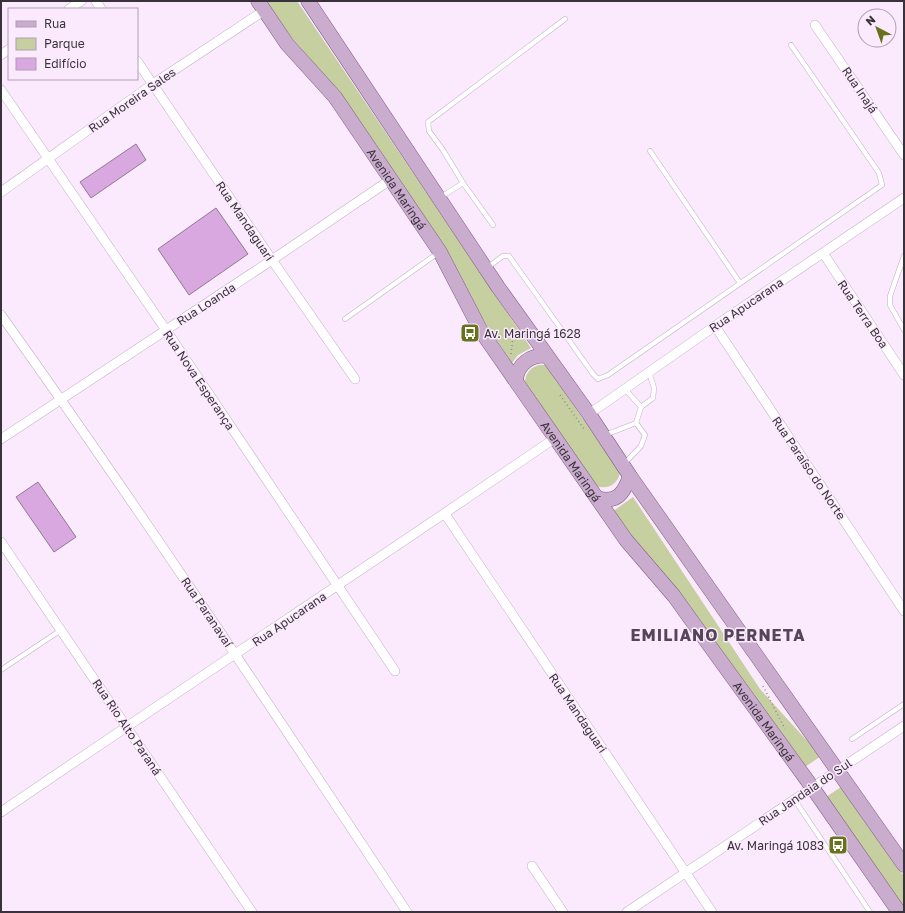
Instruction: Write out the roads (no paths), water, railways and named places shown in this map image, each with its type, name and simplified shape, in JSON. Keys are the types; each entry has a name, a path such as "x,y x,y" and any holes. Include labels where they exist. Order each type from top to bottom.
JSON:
{"main road":[{"path":"308,1 486,268 589,414 626,471 904,865"},
{"name":"Avenida Maringá","path":"261,6 287,44 335,97 440,252 482,330 626,540 674,596 812,787 899,912"},
{"path":"516,379 518,370 524,363 537,356 547,356"},
{"path":"597,498 612,500 619,496 625,489 626,471"}],"street":[{"path":"70,8 81,1"},
{"name":"Rua Moreira Sales","path":"1,192 261,6"},
{"name":"Rua Inajá","path":"815,25 904,155"},
{"name":"Rua Mandaguari","path":"138,62 355,379"},
{"name":"Rua Nova Esperança","path":"1,90 166,330 395,671"},
{"name":"Rua Loanda","path":"1,440 390,180"},
{"name":"Rua Apucarana","path":"589,414 715,326 904,198"},
{"name":"Rua Terra Boa","path":"823,253 904,375"},
{"name":"Rua Paranavaí","path":"1,315 61,399 236,654 407,912"},
{"name":"Rua Paraíso do Norte","path":"715,326 904,611"},
{"name":"Rua Apucarana","path":"1,812 126,726 445,514 555,438"},
{"name":"Rua Mandaguari","path":"445,514 712,912"},
{"name":"Rua Rio Alto Paraná","path":"1,542 252,912"},
{"name":"Rua Jandaia do Sul","path":"626,912 904,726"},
{"path":"532,866 563,912"}],"lane":[{"path":"493,224 463,183 443,150 429,131 428,122 565,19"},
{"path":"486,268 503,256 509,256 593,374 598,378 608,375 882,185 879,173 792,45"},
{"path":"650,151 740,283"},
{"path":"439,198 463,183"},
{"path":"345,319 440,252"},
{"path":"904,256 890,296 890,305 904,330"},
{"path":"636,423 641,407 653,398 654,388 649,372"},
{"path":"625,389 641,407"},
{"path":"603,436 636,423"},
{"path":"626,471 645,435 636,423"},
{"path":"1,670 61,630"},
{"path":"852,740 904,704"},
{"path":"794,799 870,912"}],"place":[{"name":"Av. Maringá 1628","path":"470,333"},
{"name":"Av. Maringá 1083","path":"838,845"}],"district":[{"name":"EMILIANO PERNETA","path":"718,635"}]}
